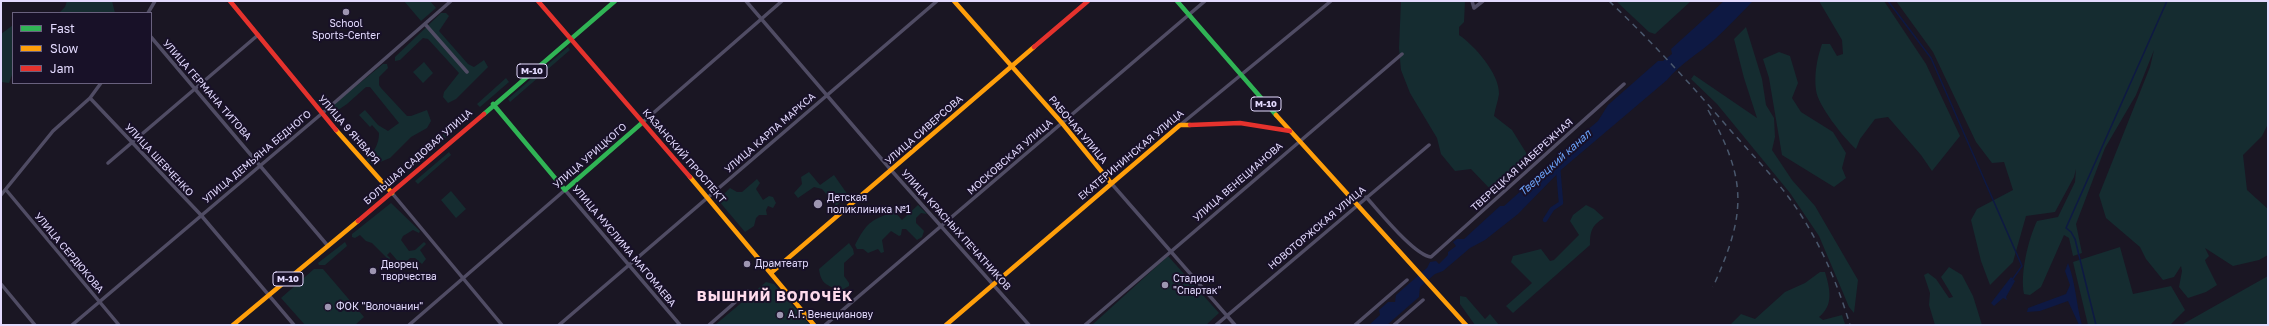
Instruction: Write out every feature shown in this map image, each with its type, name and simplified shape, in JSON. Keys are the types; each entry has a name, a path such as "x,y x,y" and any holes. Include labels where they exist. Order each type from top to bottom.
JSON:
{"main road":[{"name":"УЛИЦА 9 ЯНВАРЯ","path":"230,1 322,114 392,193"},
{"name":"КАЗАНСКИЙ ПРОСПЕКТ","path":"538,1 772,272 814,325"},
{"name":"БОЛЬШАЯ САДОВАЯ УЛИЦА","path":"233,325 392,193 493,104 614,1"},
{"name":"РАБОЧАЯ УЛИЦА","path":"954,1 1062,123 1111,183"},
{"name":"УЛИЦА СИВЕРСОВА","path":"772,272 1088,1"},
{"name":"М-10","path":"1177,1 1240,75 1466,325"},
{"name":"УЛИЦА МУСЛИМА МАГОМАЕВА","path":"493,104 565,190"},
{"name":"УЛИЦА УРИЦКОГО","path":"565,190 643,122"},
{"path":"1180,125 1240,123 1290,131"},
{"name":"ЕКАТЕРИНИНСКАЯ УЛИЦА","path":"946,325 1180,125"}],"street":[{"path":"149,12 155,1"},
{"name":"УЛИЦА ДЕМЬЯНА БЕДНОГО","path":"72,325 200,214 322,114 451,1"},
{"name":"УЛИЦА КРАСНЫХ ПЕЧАТНИКОВ","path":"746,1 891,170 1029,325"},
{"name":"УЛИЦА УРИЦКОГО","path":"643,122 782,1"},
{"name":"УЛИЦА КАРЛА МАРКСА","path":"558,325 937,1"},
{"name":"МОСКОВСКАЯ УЛИЦА","path":"825,325 1205,1"},
{"name":"ЕКАТЕРИНИНСКАЯ УЛИЦА","path":"1180,125 1331,1"},
{"path":"1472,1 1474,8 1483,1"},
{"path":"425,24 467,72"},
{"path":"108,163 131,141 258,35"},
{"name":"УЛИЦА ГЕРМАНА ТИТОВА","path":"152,38 328,246"},
{"name":"УЛИЦА ВЕНЕЦИАНОВА","path":"1085,325 1402,54"},
{"path":"1,195 6,191 53,131 90,98 100,84"},
{"name":"ТВЕРЕЦКАЯ НАБЕРЕЖНАЯ","path":"1366,197 1408,242 1425,256 1431,257 1624,84"},
{"name":"УЛИЦА ШЕВЧЕНКО","path":"90,98 200,214 294,325"},
{"name":"НОВОТОРЖСКАЯ УЛИЦА","path":"1216,325 1357,204 1429,145"},
{"name":"РАБОЧАЯ УЛИЦА","path":"1111,183 1235,325"},
{"name":"УЛИЦА УРИЦКОГО","path":"408,325 464,279 565,190"},
{"name":"УЛИЦА МУСЛИМА МАГОМАЕВА","path":"565,190 680,325"},
{"name":"УЛИЦА СЕРДЮКОВА","path":"6,191 120,325"},
{"name":"УЛИЦА 9 ЯНВАРЯ","path":"392,193 502,325"},
{"path":"1356,325 1407,280"},
{"path":"1,284 35,325"},
{"path":"709,325 748,291"},
{"path":"1394,325 1423,300"}],"green space":[{"path":"67,1 112,1 115,12 60,12 65,7"},
{"path":"404,1 430,1 436,8 421,21"},
{"path":"1401,1 1465,1 1464,22 1459,27 1459,35 1479,53 1491,69 1498,86 1499,94 1494,116 1512,130 1530,159 1496,190 1491,190 1471,169 1455,171 1441,154 1437,138 1410,93 1401,70 1399,48"},
{"path":"1616,1 1691,1 1655,34 1649,32"},
{"path":"1819,1 1884,1 1926,64 1960,136 1932,171 1921,155 1888,117 1875,119 1860,139 1856,149 1826,113 1818,97 1815,84 1816,67 1822,44 1830,44 1837,56 1843,54 1842,40"},
{"path":"1896,1 2268,1 2268,124 2262,136 2243,155 2247,190 2268,209 2268,255 2259,260 2233,266 2205,248 2209,256 2205,260 2217,285 2206,292 2188,298 2179,287 2182,271 2181,266 2174,277 2163,280 2146,259 2140,247 2106,218 2099,195 2150,67 2154,50 2136,95 2105,148 2076,224 2082,253 2073,256 2069,238 2064,235 2041,287 2030,295 2024,294 2024,267 2028,247 2037,221 2058,217 2075,182 2076,169 2074,177 2055,212 2026,216 2013,262 1990,285 1981,261 1971,220 1977,209 2013,190 2004,162 1992,163 1976,142 1933,52"},
{"path":"441,13 446,13 449,16 439,31 468,64 474,67 484,60 488,67 456,99 448,103 443,97 444,92 459,73 428,39 423,38 400,60 395,61 395,57"},
{"path":"12,26 12,75 9,83 1,82 1,34"},
{"path":"1746,27 1762,79 1766,105 1774,118 1775,137 1772,150 1792,180 1815,206 1858,280 1854,313 1849,307 1819,236 1790,193 1717,104 1691,79 1694,75 1757,118 1744,78 1734,39"},
{"path":"568,47 570,50 510,102 508,99"},
{"path":"1779,52 1790,56 1798,83 1792,98 1801,112 1833,132 1846,153 1842,168 1846,178 1834,187 1782,155 1769,78 1763,59"},
{"path":"424,62 433,73 423,83 413,72"},
{"path":"383,64 387,64 388,68 379,77 379,85 381,88 407,116 427,110 431,121 427,128 411,137 390,158 373,165 366,160 376,148 379,133 372,125 370,127 359,115 365,110 378,125 388,131 399,123 370,87 366,87 338,110 334,109 334,104"},
{"path":"506,78 509,82 480,107 477,104"},
{"path":"447,131 450,134 408,171 405,168"},
{"path":"449,152 451,155 418,184 415,181"},
{"path":"809,172 820,185 834,175 848,195 836,206 822,189 814,187 798,198 794,193 802,184 801,177"},
{"path":"757,179 760,183 756,189 763,200 769,196 773,197 776,203 773,208 768,206 766,210 767,215 759,215 756,218 754,226 745,232 718,200 730,188 737,192 742,192"},
{"path":"451,191 466,209 456,218 441,200"},
{"path":"391,203 420,231 419,233 413,230 403,236 401,240 409,251 415,250 424,242 426,244 420,250 426,259 422,264 415,258 410,258 402,266 390,252 387,255 390,258 389,260 372,243 366,241 360,235 355,238 352,237 352,234"},
{"path":"918,205 927,214 921,213 916,218 916,223 924,231 922,237 917,240 906,229 902,229 901,235 899,236 891,231 882,240 884,252 881,253 878,249 868,253 863,249 857,249 855,245 859,237 872,221 893,210 902,220"},
{"path":"1586,205 1594,209 1604,218 1592,229 1590,245 1513,313 1506,306 1532,283 1511,262 1513,256 1541,249 1550,261 1554,260 1579,235 1570,221 1573,215"},
{"path":"345,242 347,246 325,265 319,265 318,263"},
{"path":"849,243 854,254 844,263 844,276 849,283 849,286 840,291 829,286 823,281 819,269"},
{"path":"2120,247 2133,294 2171,286 2185,310 2170,325 2088,325 2073,262"},
{"name":"Стадион \"Спартак\"","path":"1168,256 1219,313 1206,325 1092,325"},
{"path":"1949,267 1962,275 1973,296 1982,325 1935,325 1929,305 1930,293 1924,275 1928,273 1936,279 1949,298 1953,297 1941,277"},
{"path":"314,269 323,269 364,317 355,325 305,325 281,298"},
{"path":"1820,272 1825,272 1830,296 1827,307 1819,317 1823,320 1842,315 1845,324 1730,325 1741,314 1755,319 1785,292 1805,283"},
{"path":"2268,276 2268,325 2183,325 2183,324"},
{"path":"766,282 774,284 810,325 715,325"},
{"path":"1460,296 1466,297 1485,319 1490,314 1499,325 1475,325 1460,304"}],"water":[{"name":"Тверецкий канал","path":"1724,1 1753,1 1714,40 1683,64 1667,80 1562,169 1518,214 1485,240 1470,248 1443,271 1435,274 1420,287 1419,297 1387,325 1369,325 1380,315 1379,310 1388,302 1395,302 1396,295 1427,268 1430,262 1436,261 1439,264 1448,255 1448,252 1456,246 1453,242 1457,239 1464,239 1500,206 1504,206 1550,165 1553,159 1598,121 1608,105 1658,61 1663,61 1672,54 1671,49"},
{"path":"2068,263 2073,279 2082,325 2079,325 2068,301 2040,311 2027,312 2028,308 2066,294 2070,285 2065,271"},
{"path":"2011,277 2015,281 2006,297 2007,300 2003,298 1994,306 1991,303"}],"waterway":[{"path":"1888,1 1931,58 2022,266 2012,280"},
{"path":"2096,325 2075,239 2071,232 2066,228 2167,1"},
{"name":"Тверецкий канал","path":"1545,220 1552,209 1561,203 1558,167"}],"railway":[{"path":"1609,1 1683,76 1764,167 1791,200 1822,253 1835,281 1850,325"},
{"path":"1708,110 1730,157 1736,178 1738,198 1732,239 1713,287"}],"traffic: fast":[{"path":"484,114 615,1"},
{"path":"1177,1 1276,115"},
{"path":"493,104 565,190 643,122"}],"traffic: slow":[{"path":"954,1 1062,123 1111,183"},
{"path":"772,272 1034,47"},
{"path":"1276,115 1466,325"},
{"path":"946,325 1180,125 1190,125"},
{"path":"336,130 392,193"},
{"path":"690,177 814,325"},
{"path":"233,325 358,221"}],"traffic: jam":[{"path":"230,1 336,130"},
{"path":"538,1 690,177"},
{"path":"1034,47 1088,1"},
{"path":"358,221 484,114"},
{"path":"1190,125 1240,123 1290,131"}],"place":[{"name":"School Sports-Center","path":"346,12"},
{"name":"Детская поликлиника №1","path":"818,204"},
{"name":"Драмтеатр","path":"747,264"},
{"name":"Дворец творчества","path":"373,271"},
{"name":"Стадион \"Спартак\"","path":"1165,285"},
{"name":"ФОК \"Волочанин\"","path":"328,307"},
{"name":"А.Г. Венецианову","path":"780,315"}],"district":[{"name":"ВЫШНИЙ ВОЛОЧЁК","path":"775,297"}]}
